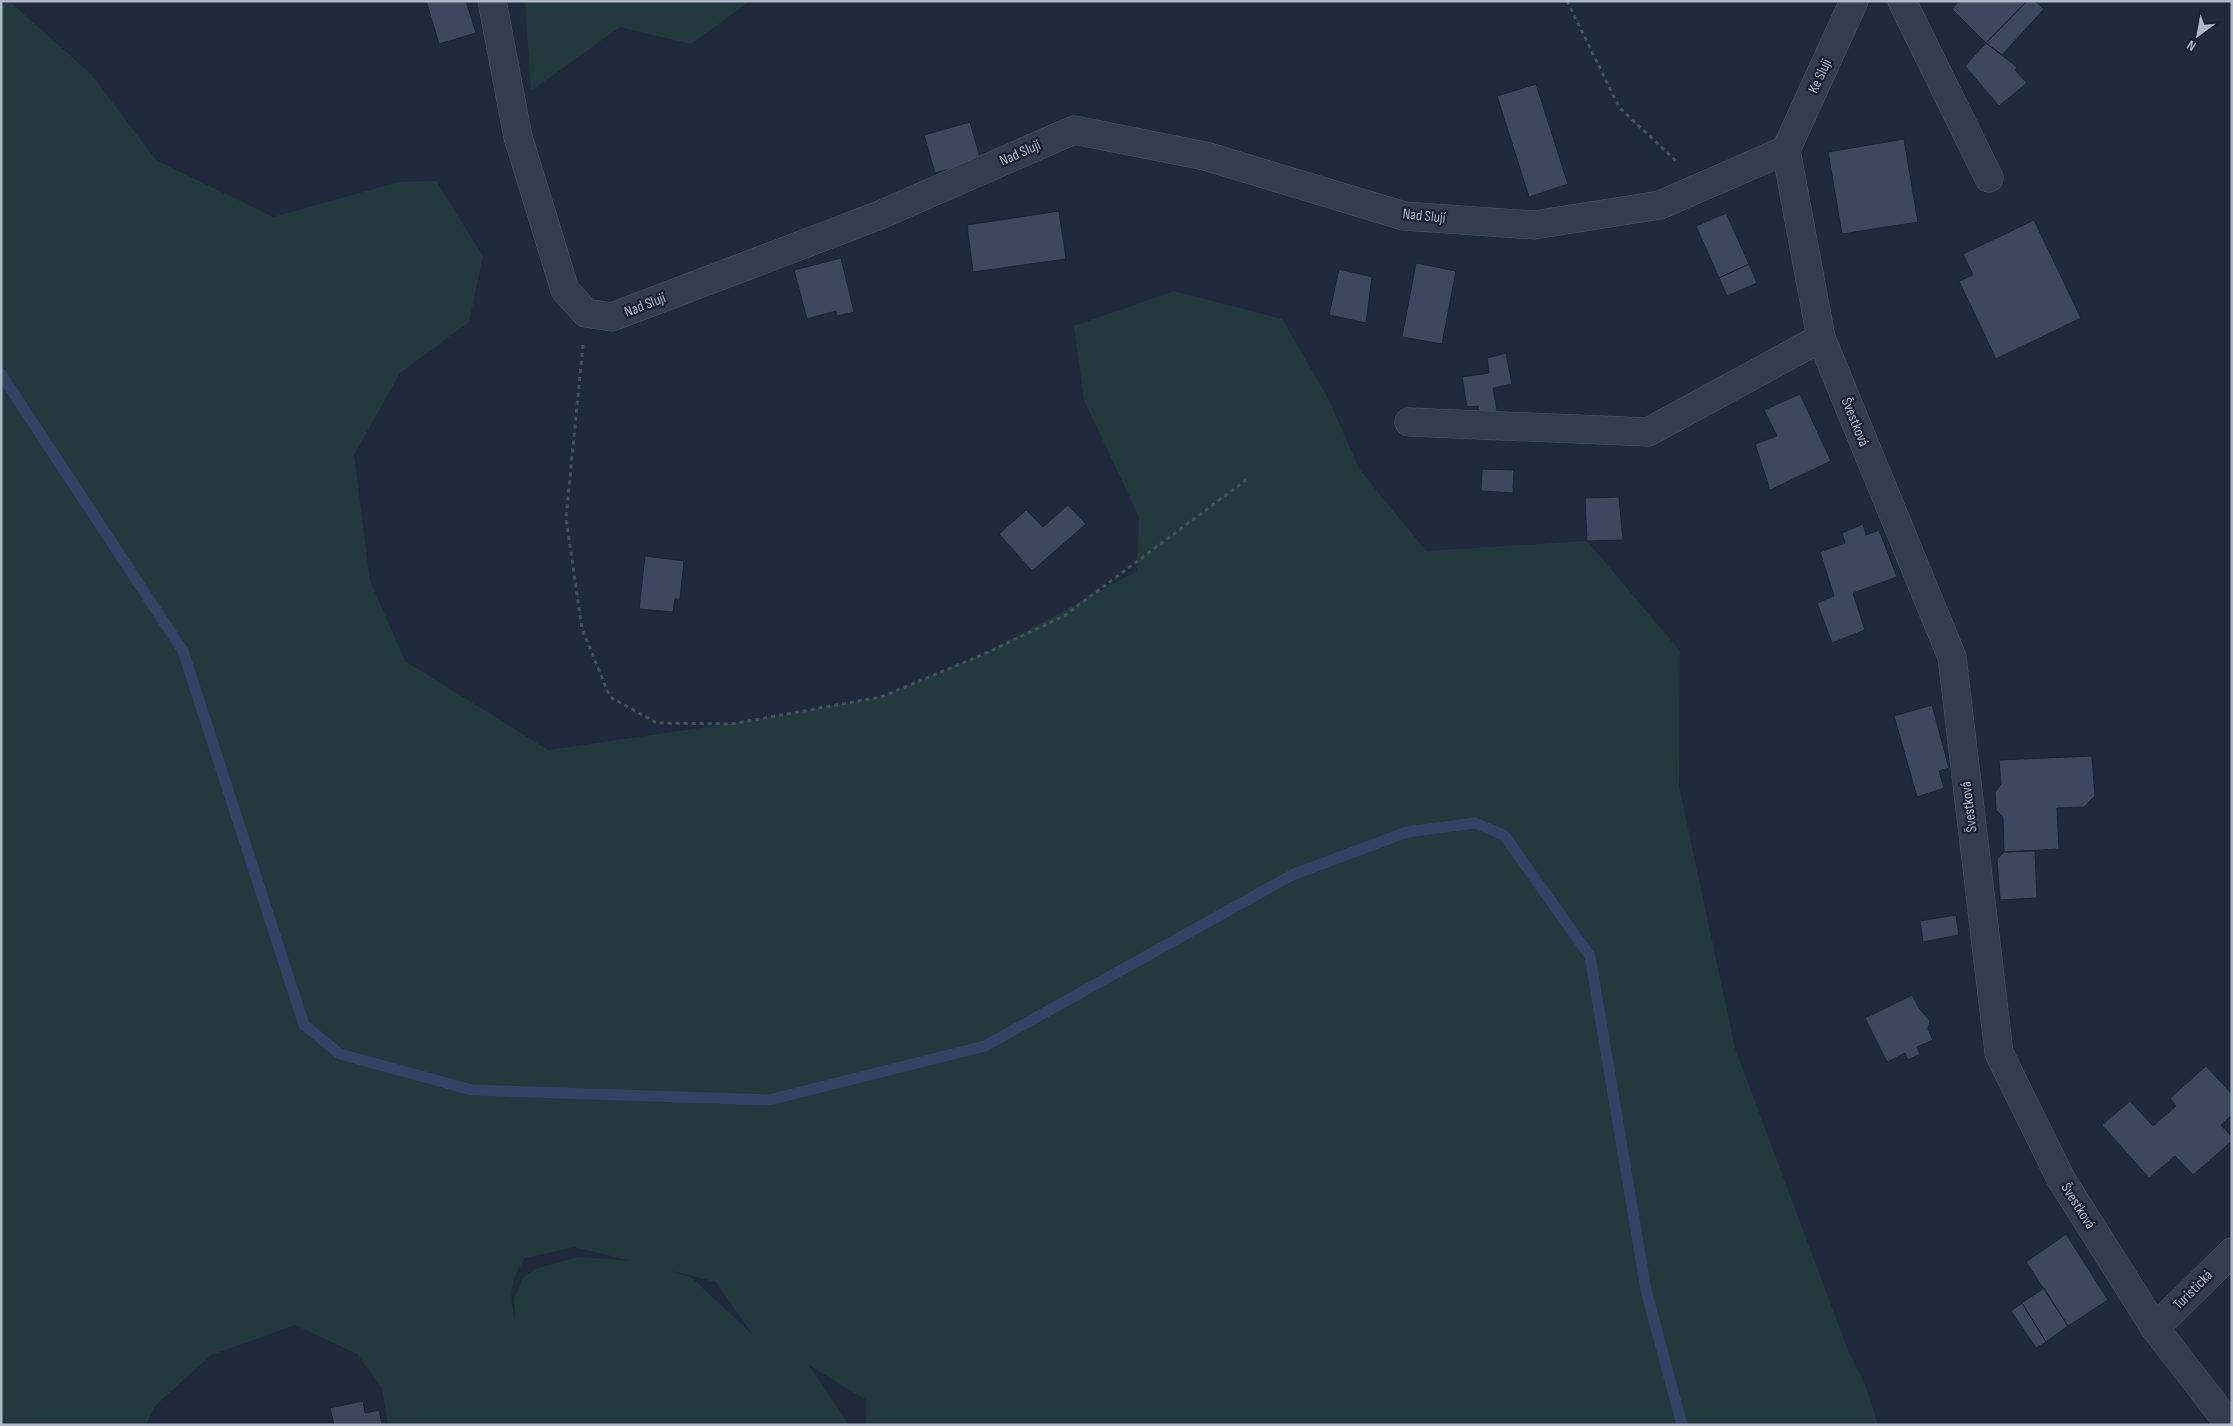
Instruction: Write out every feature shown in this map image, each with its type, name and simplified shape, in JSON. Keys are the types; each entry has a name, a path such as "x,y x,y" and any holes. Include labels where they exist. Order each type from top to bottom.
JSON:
{"street":[{"path":"492,1 521,146 565,290 586,313"},
{"name":"Ke Sluji","path":"1786,150 1854,1"},
{"path":"1902,1 1989,178"},
{"name":"Nad Slují","path":"586,313 612,317 880,215 1074,130 1205,156 1404,216 1534,224 1660,205 1786,150"},
{"name":"Švestková","path":"1786,150 1821,338 1952,657 1998,1053 2061,1179 2155,1328 2230,1425"},
{"path":"1409,422 1648,432 1821,338"},
{"name":"Turistická","path":"2155,1328 2232,1252"}],"path":[{"path":"1567,1 1619,107 1662,148"},
{"path":"586,313 566,518 582,629 610,697 656,723 731,724 881,697 984,654 1064,616 1246,480"}],"green space":[{"path":"1,1 9,1 91,74 156,160 273,217 399,182 436,181 483,256 469,322 400,373 354,455 370,581 405,661 548,750 762,719 881,697 984,654 1137,571 1139,517 1084,400 1074,326 1174,291 1282,319 1328,398 1360,470 1426,551 1587,541 1680,651 1679,786 1735,1048 1848,1350 1865,1384 1878,1425 866,1425 866,1400 809,1365 849,1425 388,1425 382,1388 357,1354 295,1325 211,1355 155,1406 146,1425 1,1425","holes":["574,1247 631,1261 578,1257 535,1269 523,1278 514,1299 515,1321 512,1288 516,1274 525,1258","667,1270 716,1282 752,1334 691,1277"]},
{"path":"525,1 750,1 691,44 620,27 531,91"}],"building":[{"path":"426,1 466,1 476,33 439,44"},
{"path":"1959,1 2027,1 1986,43 1952,9"},
{"path":"2027,1 2035,1 2044,9 2002,55 1986,43"},
{"path":"1986,43 2017,67 2015,70 2027,83 1999,106 1965,66"},
{"path":"1536,84 1568,184 1529,197 1497,96"},
{"path":"970,122 981,161 935,173 924,135"},
{"path":"1904,139 1918,222 1842,234 1828,152"},
{"path":"1059,211 1066,259 973,272 967,225"},
{"path":"1726,213 1749,264 1719,278 1696,226"},
{"path":"2034,220 2081,318 1996,359 1959,281 1973,275 1963,254"},
{"path":"841,258 854,312 837,316 836,311 807,319 794,270"},
{"path":"1416,263 1456,271 1442,344 1402,337"},
{"path":"1749,264 1757,283 1727,296 1719,278"},
{"path":"1339,269 1372,277 1366,323 1329,315"},
{"path":"1506,353 1512,384 1493,388 1497,411 1480,414 1478,406 1467,407 1462,377 1489,373 1487,358"},
{"path":"1800,394 1831,461 1770,490 1755,444 1777,436 1764,410"},
{"path":"1482,469 1514,470 1513,493 1481,491"},
{"path":"1619,497 1623,540 1587,541 1585,498"},
{"path":"1068,505 1086,524 1032,571 999,534 1026,510 1043,527"},
{"path":"1863,524 1866,535 1879,530 1897,577 1853,593 1865,630 1832,643 1817,603 1834,596 1820,552 1845,543 1842,533"},
{"path":"645,556 684,561 680,599 675,599 673,612 639,609"},
{"path":"1932,705 1949,768 1939,771 1944,788 1917,797 1894,716"},
{"path":"2092,756 2095,796 2084,807 2057,808 2059,849 2004,852 2003,817 1996,810 1995,792 2001,784 1999,760"},
{"path":"2035,851 2037,898 2000,900 1997,859 2004,852"},
{"path":"1956,915 1959,935 1923,942 1920,921"},
{"path":"1912,995 1919,1008 1930,1021 1928,1029 1933,1040 1917,1047 1920,1054 1908,1060 1905,1053 1887,1062 1865,1018"},
{"path":"2206,1066 2232,1094 2232,1115 2221,1125 2232,1137 2232,1141 2193,1175 2175,1156 2149,1178 2102,1125 2130,1101 2153,1126 2176,1106 2170,1098"},
{"path":"2066,1234 2108,1300 2068,1326 2026,1262"},
{"path":"2044,1288 2068,1326 2046,1342 2022,1303"},
{"path":"2022,1303 2046,1342 2036,1348 2011,1311"},
{"path":"363,1401 365,1413 379,1410 382,1425 334,1425 330,1408"}],"waterway":[{"path":"1,374 183,651 304,1025 340,1054 472,1090 769,1100 985,1046 1292,875 1407,832 1475,823 1504,835 1590,956 1646,1290 1682,1425"}]}
